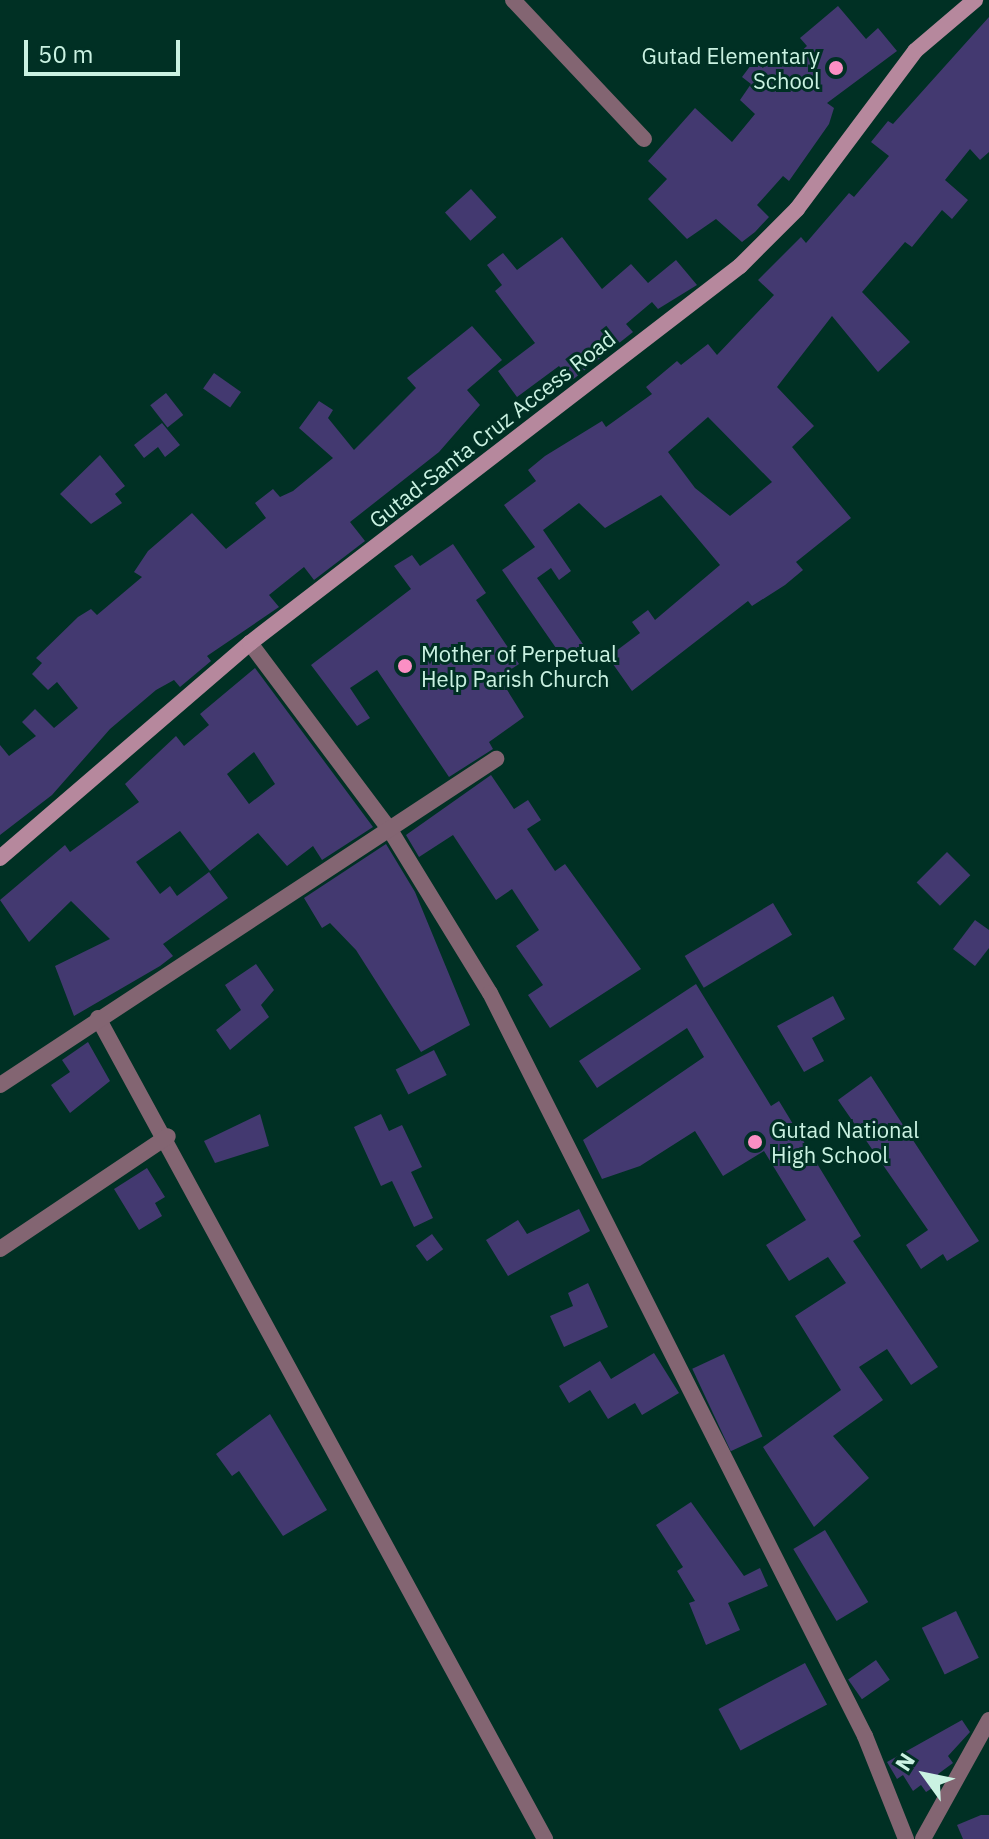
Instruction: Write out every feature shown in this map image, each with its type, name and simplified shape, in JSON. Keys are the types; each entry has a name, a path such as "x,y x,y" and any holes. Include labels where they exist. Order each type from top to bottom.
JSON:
{"main road":[{"name":"Gutad-Santa Cruz Access Road","path":"0,858 250,643 740,266 797,209 915,51 975,0"}],"street":[{"path":"513,0 644,139"},
{"path":"250,643 390,830 490,993 865,1736 906,1839"},
{"path":"0,1085 496,759"},
{"path":"98,1018 168,1136 545,1839"},
{"path":"0,1249 168,1136"},
{"path":"923,1839 989,1720"}],"building":[{"path":"838,6 866,39 878,28 897,51 827,103 834,108 829,124 789,181 783,176 757,205 769,217 755,232 742,242 716,219 687,239 648,199 667,179 648,161 695,108 732,142 755,114 740,100 751,84 742,77 754,61 763,68 773,55 786,65 807,46 800,38"},
{"path":"989,17 989,152 980,160 970,149 945,180 968,200 952,219 942,210 912,247 905,242 862,292 910,342 878,372 832,316 777,387 814,426 792,447 851,518 796,562 803,570 785,585 752,606 748,601 632,691 608,657 640,633 632,622 648,610 655,620 720,565 661,495 605,528 579,503 543,530 571,571 559,580 551,568 537,578 585,647 565,661 502,570 535,547 504,505 536,481 528,470 602,421 606,427 652,394 646,387 677,361 681,365 708,344 717,355 774,295 758,280 801,237 806,243 849,193 854,197 889,156 871,142 888,121 893,124","holes":["708,417 772,482 730,516 695,488 668,452"]},
{"path":"471,189 496,217 470,241 445,212"},
{"path":"562,237 602,289 631,264 648,283 676,260 697,285 658,309 652,302 626,324 633,332 571,381 559,366 517,397 498,371 535,343 495,291 502,285 487,265 503,253 517,270"},
{"path":"472,326 502,360 467,390 480,405 439,452 350,522 365,541 314,580 304,567 269,595 279,607 207,656 211,661 180,687 174,680 156,690 110,729 52,795 0,835 0,745 9,756 36,736 22,722 35,709 54,728 78,708 57,682 48,690 32,674 42,663 36,658 78,617 91,609 97,615 142,577 134,572 148,551 192,513 226,549 266,518 255,503 273,489 280,497 293,491 333,458 299,428 319,401 333,410 328,418 354,450 416,388 407,378"},
{"path":"214,373 241,392 230,407 203,389"},
{"path":"166,393 183,415 167,427 150,405"},
{"path":"162,423 180,445 165,457 158,447 144,458 134,445"},
{"path":"100,455 125,486 115,494 122,503 91,524 60,494"},
{"path":"453,544 486,593 476,600 519,664 499,677 524,717 489,742 493,749 449,777 377,670 350,688 370,718 357,726 311,665 411,589 394,566 412,555 420,566"},
{"path":"255,668 373,827 322,860 313,846 287,866 258,833 210,871 180,831 136,862 160,894 170,886 177,896 209,872 228,898 163,944 173,956 160,966 74,1016 55,966 110,939 71,901 29,942 0,900 65,845 70,852 139,802 125,784 176,736 184,746 209,725 200,714","holes":["254,752 275,784 249,804 227,774"]},
{"path":"491,775 514,809 528,800 541,820 527,829 555,871 565,864 641,969 550,1028 528,995 543,985 516,946 539,930 512,889 496,900 453,835 419,857 406,835"},
{"path":"386,844 415,892 470,1025 421,1052 356,950 330,923 322,928 304,898"},
{"path":"947,852 970,875 940,906 917,882"},
{"path":"773,903 792,935 704,988 685,956"},
{"path":"975,920 989,930 989,948 975,966 953,949"},
{"path":"256,964 274,990 261,1005 269,1017 230,1050 216,1030 241,1010 225,985"},
{"path":"696,984 771,1106 779,1101 861,1236 853,1241 938,1367 911,1385 887,1349 859,1367 883,1400 833,1436 869,1478 814,1527 763,1447 841,1390 795,1316 846,1283 828,1257 789,1281 766,1245 806,1220 764,1151 723,1176 695,1131 640,1166 602,1179 583,1140 704,1057 687,1028 597,1088 579,1061"},
{"path":"833,996 845,1019 812,1038 824,1061 804,1072 777,1026"},
{"path":"88,1042 110,1081 70,1113 51,1085 70,1072 62,1060"},
{"path":"434,1050 447,1075 408,1094 396,1070"},
{"path":"871,1076 979,1241 947,1261 943,1254 921,1269 906,1245 928,1230 838,1100"},
{"path":"260,1114 269,1146 215,1163 204,1141"},
{"path":"381,1114 389,1131 402,1125 422,1167 411,1172 433,1218 414,1227 392,1181 381,1186 354,1127"},
{"path":"147,1168 165,1197 155,1203 162,1216 139,1230 114,1189"},
{"path":"579,1209 590,1231 508,1276 486,1240 518,1220 527,1234"},
{"path":"432,1234 443,1249 427,1261 416,1246"},
{"path":"588,1283 608,1327 564,1347 550,1316 573,1306 568,1293"},
{"path":"654,1353 679,1393 642,1415 635,1403 608,1419 590,1390 569,1403 559,1386 600,1361 611,1379"},
{"path":"724,1354 762,1436 731,1451 692,1369"},
{"path":"270,1414 327,1510 283,1536 239,1471 232,1476 216,1454"},
{"path":"691,1502 744,1576 760,1568 768,1586 728,1603 740,1630 706,1645 689,1603 695,1601 677,1571 683,1567 656,1525"},
{"path":"825,1530 868,1602 837,1621 793,1549"},
{"path":"956,1611 979,1658 945,1674 922,1628"},
{"path":"876,1660 890,1680 862,1699 848,1680"},
{"path":"805,1663 827,1704 741,1751 718,1709"},
{"path":"962,1720 970,1732 948,1756 953,1763 938,1774 942,1782 926,1792 921,1785 913,1791 903,1775 897,1779 887,1762"},
{"path":"989,1815 989,1839 963,1839 957,1825"}],"place":[{"name":"Gutad Elementary School","path":"836,68"},
{"name":"Mother of Perpetual Help Parish Church","path":"405,666"},
{"name":"Gutad National High School","path":"755,1142"}]}
